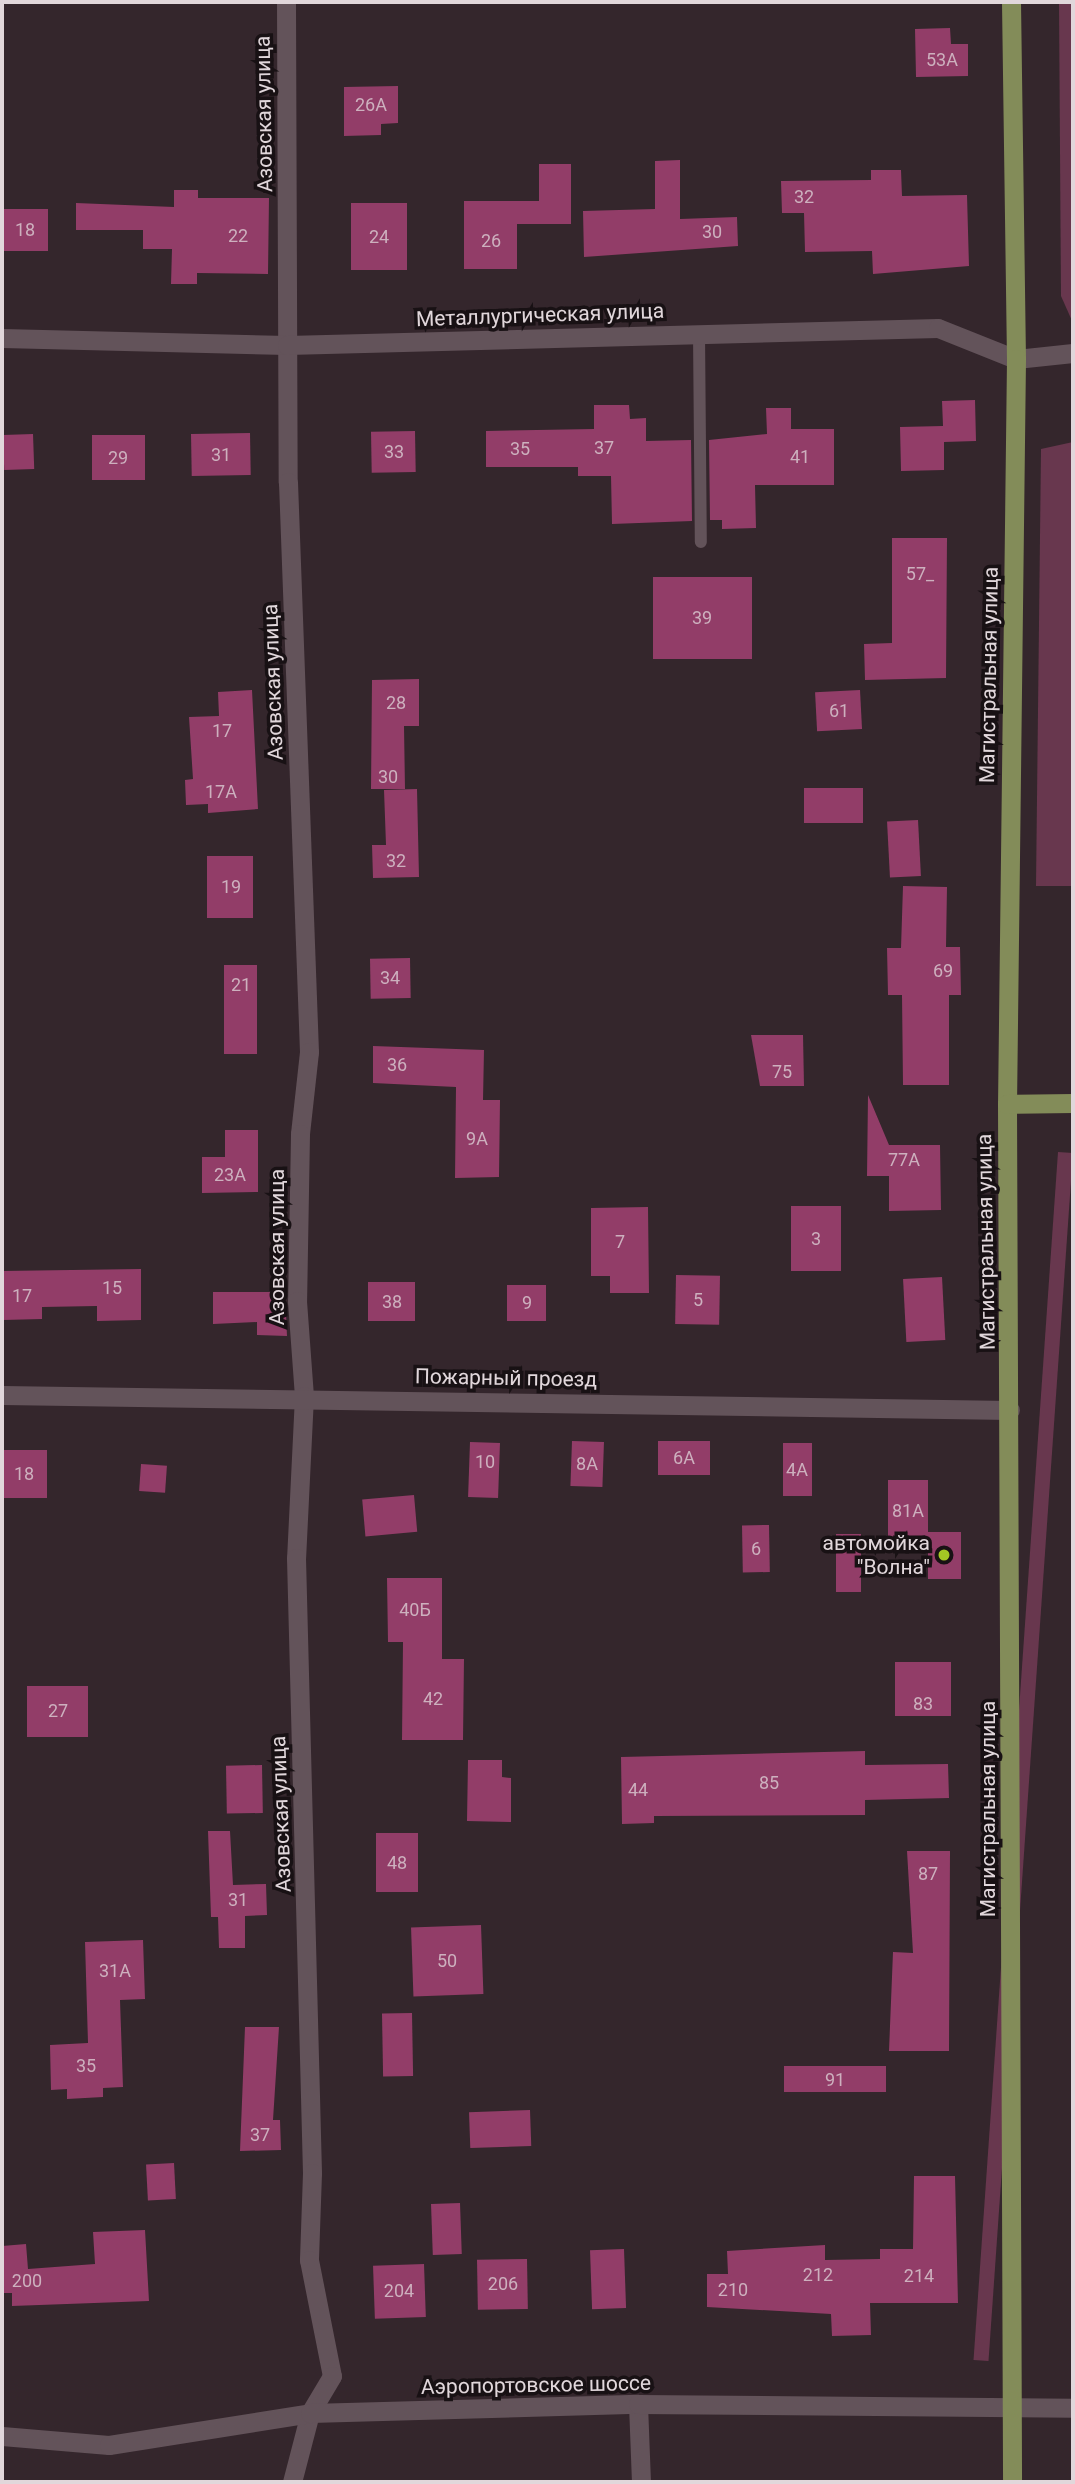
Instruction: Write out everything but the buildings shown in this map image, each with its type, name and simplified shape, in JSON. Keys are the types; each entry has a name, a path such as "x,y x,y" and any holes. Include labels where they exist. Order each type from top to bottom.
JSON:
{"main road":[{"name":"Магистральная улица","path":"1011,2 1016,359 1007,1104 1012,2482"},
{"path":"1007,1104 1073,1103"}],"street":[{"name":"Азовская улица","path":"286,2 287,345 309,1052 297,1287 304,1396 296,1558 309,2260 332,2376 310,2413 292,2482"},
{"name":"Металлургическая улица","path":"2,338 287,345 938,328 1016,359 1073,353"},
{"name":"Пожарный проезд","path":"2,1395 304,1396 1010,1410"},
{"name":"Аэропортовское шоссе","path":"2,2436 109,2445 310,2413 638,2404 1073,2409"},
{"path":"638,2404 641,2482"}],"lane":[{"path":"699,333 701,542"}],"shaded area":[{"path":"1059,2 1073,2 1073,323 1061,296"},
{"path":"1073,442 1073,886 1036,886 1041,449"},
{"path":"1058,1152 1073,1153 988,2361 974,2360"}],"place":[{"name":"автомойка \"Волна\"","path":"944,1555"}]}
